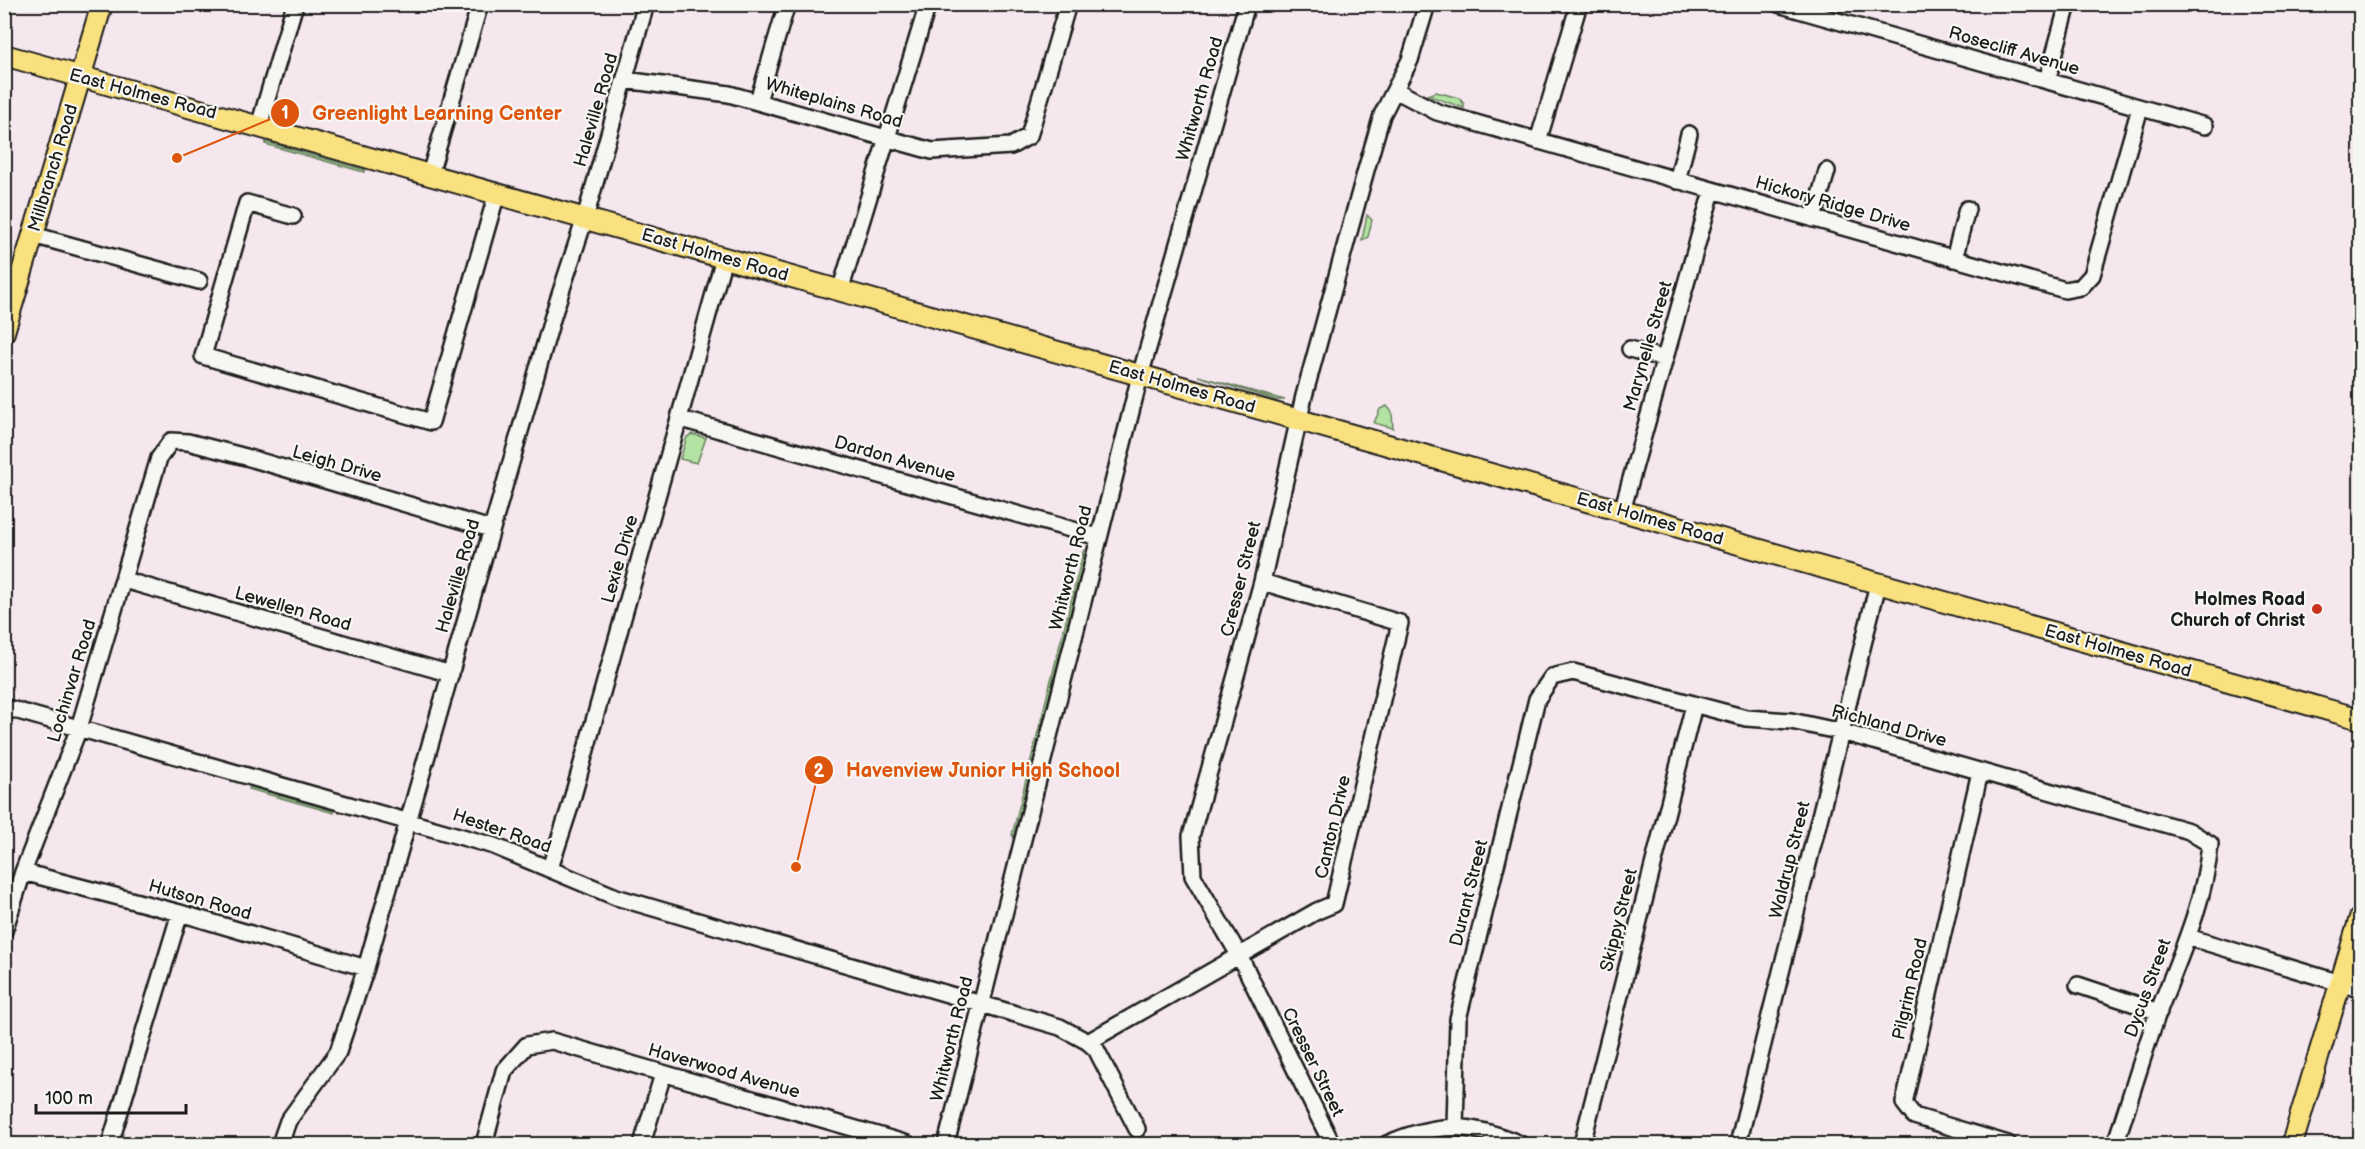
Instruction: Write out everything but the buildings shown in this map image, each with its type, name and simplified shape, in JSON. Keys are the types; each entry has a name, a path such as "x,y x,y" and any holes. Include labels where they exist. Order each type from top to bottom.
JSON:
{"main road":[{"name":"Millbranch Road","path":"4,332 8,308 33,235 102,4"},
{"name":"East Holmes Road","path":"4,55 2361,719"},
{"path":"2292,1144 2361,918"}],"street":[{"path":"259,126 294,4"},
{"path":"430,174 480,4"},
{"name":"Haleville Road","path":"280,1144 288,1121 338,1052 366,968 568,263 585,218 646,4"},
{"path":"758,101 787,4"},
{"path":"840,291 928,4"},
{"name":"Whiteplains Road","path":"625,80 722,92 888,140 942,152 1011,146 1029,136 1068,4"},
{"name":"Whitworth Road","path":"946,1144 1140,376 1247,4"},
{"name":"Cresser Street","path":"1332,1144 1239,955 1193,876 1191,836 1262,582 1299,420 1377,130 1414,50 1427,4"},
{"path":"1538,141 1579,4"},
{"name":"Rosecliff Avenue","path":"1778,4 2205,126"},
{"path":"2047,81 2068,4"},
{"name":"Hickory Ridge Drive","path":"1395,90 1437,112 2065,290 2081,287 2092,275 2140,108"},
{"path":"1677,181 1689,134"},
{"path":"1813,219 1827,171"},
{"name":"Marynelle Street","path":"1622,511 1712,191"},
{"path":"293,216 247,203 203,356 431,422 497,193"},
{"path":"1954,259 1967,209"},
{"path":"33,235 199,282"},
{"name":"Lexie Drive","path":"550,868 558,848 681,419 724,258"},
{"path":"1630,349 1665,359"},
{"name":"Dardon Avenue","path":"681,419 1098,537"},
{"name":"Leigh Drive","path":"171,441 188,442 246,457 491,529"},
{"name":"Lochinvar Road","path":"4,931 23,872 79,728 159,458 171,441"},
{"name":"Lewellen Road","path":"124,580 451,674"},
{"name":"Canton Drive","path":"1088,1042 1239,955 1334,904 1400,623 1262,582"},
{"name":"Waldrup Street","path":"1738,1144 1878,584"},
{"name":"Richland Drive","path":"1552,677 1573,672 1746,718 1791,721 1842,732 2189,831 2210,844"},
{"name":"Durant Street","path":"1455,1125 1458,1019 1537,699 1552,677"},
{"name":"Skippy Street","path":"1581,1144 1694,705"},
{"name":"Hester Road","path":"4,707 507,850 550,868 579,884 616,897 1060,1027 1088,1042"},
{"name":"Pilgrim Road","path":"1980,772 1904,1103 1914,1116 2008,1144"},
{"name":"Dycus Street","path":"2115,1144 2158,1012 2188,938 2209,860 2210,844"},
{"name":"Hutson Road","path":"23,872 180,913 366,968"},
{"path":"110,1144 180,913"},
{"path":"2188,938 2361,989"},
{"path":"2078,985 2158,1012"},
{"name":"Haverwood Avenue","path":"484,1144 504,1071 527,1045 552,1041 908,1144"},
{"path":"1088,1042 1104,1064 1137,1129"},
{"path":"642,1144 663,1074"},
{"path":"1387,1144 1413,1132 1455,1125 1497,1134 1520,1144"}],"green space":[{"path":"1436,92 1459,98 1464,108 1427,95"},
{"path":"266,142 365,170 364,172 265,144"},
{"path":"1367,215 1372,220 1368,237 1362,240"},
{"path":"1198,376 1277,398 1285,400 1276,400"},
{"path":"1387,406 1392,412 1393,428 1374,423 1380,409"},
{"path":"692,434 706,438 697,463 680,459 687,437"},
{"path":"1084,549 1084,559 1014,836 1012,835"},
{"path":"250,787 334,811 334,813 249,789"}],"place":[{"name":"Greenlight Learning Center","path":"177,158"},
{"name":"Holmes Road Church of Christ","path":"2317,609"},
{"name":"Havenview Junior High School","path":"796,867"}]}
